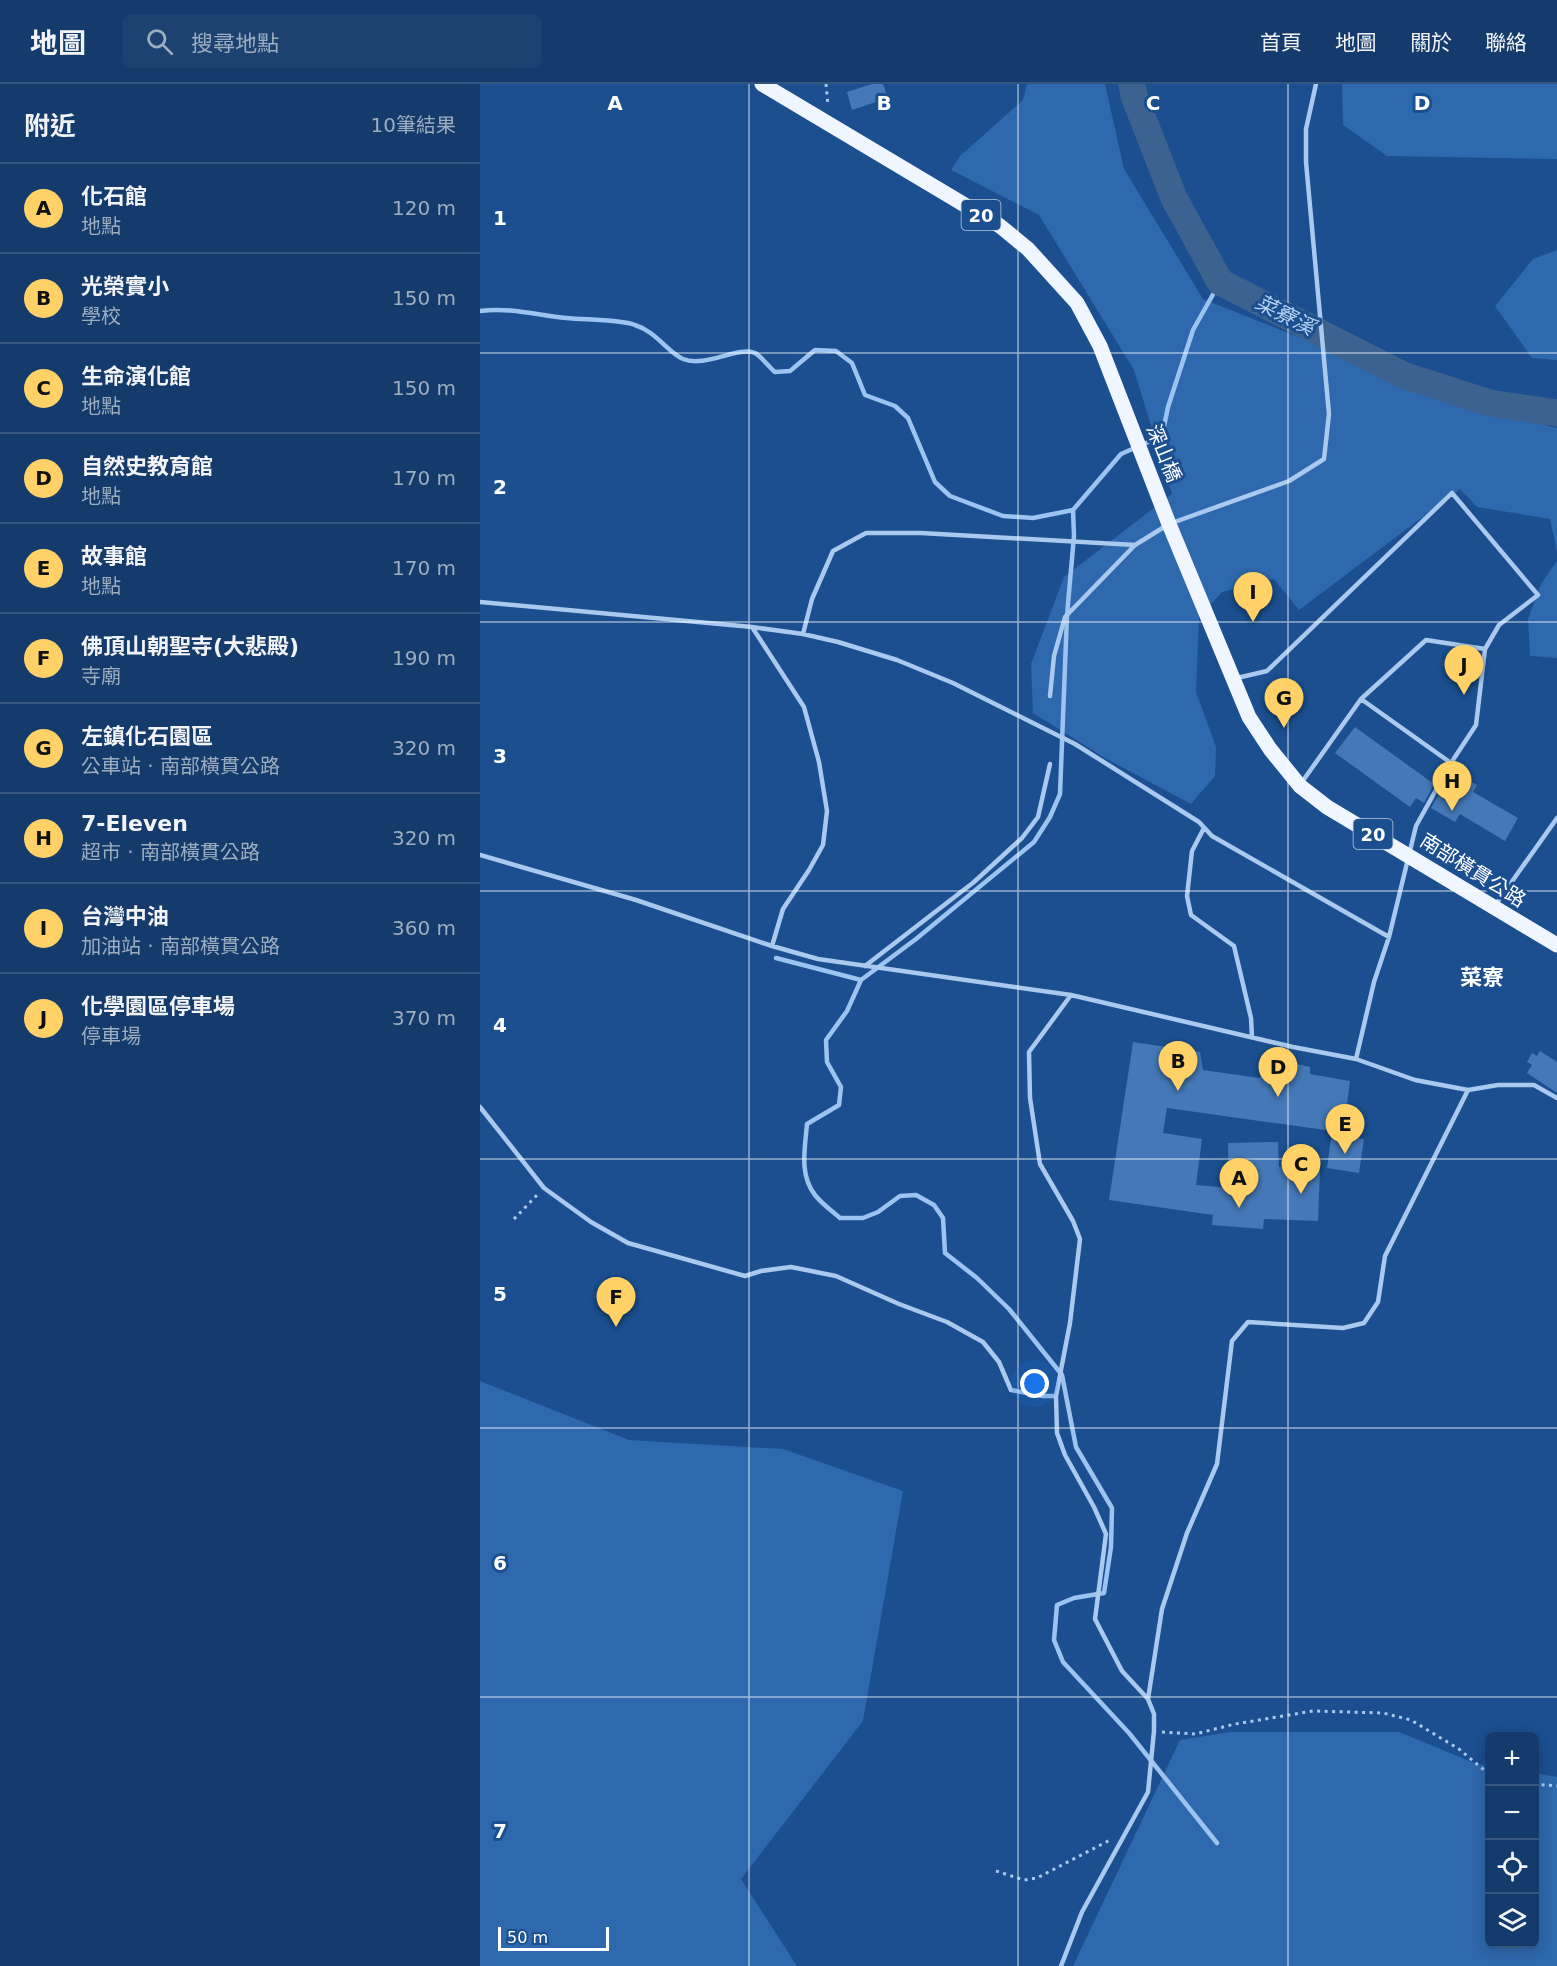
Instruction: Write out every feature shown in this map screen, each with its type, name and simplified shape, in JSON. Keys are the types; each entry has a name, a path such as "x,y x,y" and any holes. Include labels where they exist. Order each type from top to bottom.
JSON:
{"main road":[{"name":"20","path":"762,84 830,123"},
{"name":"深山橋","path":"830,123 1000,226 1028,249 1077,303 1100,346 1162,504"},
{"name":"南部橫貫公路","path":"1162,504 1249,717 1270,749 1300,786 1327,807 1409,855 1493,909 1557,945"}],"lane":[{"path":"1050,696 1054,656 1065,617 1135,545 1169,524 1289,481 1324,459 1329,414 1306,162 1306,129 1316,84"},
{"path":"1233,679 1267,671 1452,493 1538,595 1499,625 1485,649 1476,725 1451,763 1416,826 1356,1059"},
{"path":"803,634 812,599 833,551 866,533 921,533 1135,545"},
{"path":"480,602 752,627 803,634 897,660 953,683 1075,744 1199,822 1212,836 1389,937"},
{"path":"752,627 804,707 819,762 827,811 823,845 783,909 772,946"},
{"path":"1300,786 1361,699 1426,640 1485,649"},
{"path":"1361,699 1451,763"},
{"path":"865,966 974,882 1022,838 1038,817 1050,764"},
{"path":"1493,909 1557,818"},
{"path":"1204,828 1192,851 1187,896 1191,915 1234,946 1251,1018 1252,1038"},
{"path":"480,855 636,900 772,946 818,959 1071,995 1252,1038 1356,1059 1415,1080 1468,1090 1498,1084 1534,1085 1557,1098"},
{"path":"1060,1966 1082,1912 1148,1792 1155,1731 1154,1714 1148,1699 1122,1671 1095,1619 1106,1534 1065,1455 1058,1433 1056,1396 1070,1323 1080,1239 1074,1221 1040,1164 1030,1098 1029,1052 1071,995"},
{"path":"1148,1699 1162,1609 1187,1533 1217,1464 1232,1341 1248,1322 1343,1328 1364,1323 1378,1302 1385,1257 1468,1090"},
{"path":"480,1107 544,1188 591,1222 628,1243 745,1276 761,1271 791,1267 836,1276 947,1322 983,1342 999,1362 1011,1389 1043,1396 1056,1396"}],"path":[{"path":"826,84 830,123"},
{"path":"514,1219 544,1188"},
{"path":"1155,1731 1194,1734 1235,1724 1313,1711 1383,1713 1411,1720 1459,1749 1485,1771"},
{"path":"1539,1784 1557,1786"},
{"path":"996,1871 1024,1880 1037,1878 1128,1831"}],"shaded area":[{"path":"1027,84 1105,84 1124,169 1203,299 1341,354 1426,395 1557,428 1557,552 1550,519 1477,507 1460,489 1299,610 1274,579 1222,592 1199,617 1196,692 1216,747 1215,776 1191,804 1105,758 1033,713 1031,664 1064,577 1172,494 1134,370 1039,215 951,170 960,156 1023,100"},
{"path":"1342,84 1557,84 1557,159 1387,156 1343,125"},
{"path":"1557,250 1557,360 1532,358 1495,306 1533,259"},
{"path":"1557,561 1557,658 1530,656 1528,619 1541,584"},
{"path":"480,1381 629,1440 783,1449 903,1491 863,1721 741,1879 797,1966 480,1966"},
{"path":"1230,1732 1399,1732 1485,1765 1485,1948 1539,1948 1539,1774 1557,1777 1557,1966 1073,1966 1180,1740"}],"building":[{"path":"872,84 883,84 888,98 852,110 847,92"},
{"path":"1355,727 1434,784 1424,803 1416,798 1410,807 1335,753"},
{"path":"1455,773 1477,785 1473,792 1518,818 1505,841 1460,814 1455,822 1431,808"},
{"path":"1133,1042 1200,1052 1203,1070 1259,1078 1274,1059 1310,1067 1310,1074 1350,1081 1343,1136 1364,1139 1359,1173 1327,1168 1332,1131 1167,1108 1163,1133 1202,1139 1196,1185 1229,1188 1228,1143 1278,1142 1279,1167 1320,1169 1318,1221 1264,1219 1263,1229 1212,1225 1213,1215 1109,1200"},
{"path":"1540,1051 1557,1062 1557,1093 1527,1073 1532,1065 1527,1062 1532,1053 1537,1056"}],"waterway":[{"name":"菜竂溪","path":"1132,84 1134,96 1174,198 1220,282 1403,375 1490,403 1557,413"},
{"path":"1217,1843 1129,1733 1063,1662 1054,1640 1057,1605 1074,1598 1104,1593 1111,1547 1112,1508 1076,1447 1062,1375 1009,1309 977,1278 945,1253 943,1218 934,1205 916,1195 900,1196 878,1212 863,1218 840,1218 815,1195 810,1187 805,1170 804,1152 807,1124 839,1105 841,1087 827,1062 826,1040 847,1011 861,980 916,939 1034,842 1050,817 1060,794 1067,615 1074,536 1073,510 1121,454 1162,436 1168,407 1193,330 1220,282"},
{"path":"480,311 512,311 628,323 650,332 683,359 701,361 748,352 758,355 775,372 790,371 815,350 836,351 852,363 865,395 895,406 908,418 935,482 950,496 1003,516 1033,518 1073,510"},
{"path":"776,958 861,980"}],"place":[{"name":"台灣中油","path":"1253,622"},
{"name":"化學園區停車場","path":"1464,695"},
{"name":"左鎮化石園區","path":"1284,728"},
{"name":"7-Eleven","path":"1452,811"},
{"name":"光榮實小","path":"1178,1091"},
{"name":"自然史教育館","path":"1278,1097"},
{"name":"故事館","path":"1345,1154"},
{"name":"生命演化館","path":"1301,1194"},
{"name":"化石館","path":"1239,1208"},
{"name":"佛頂山朝聖寺(大悲殿)","path":"616,1327"}],"district":[{"name":"菜寮","path":"1482,977"}]}
